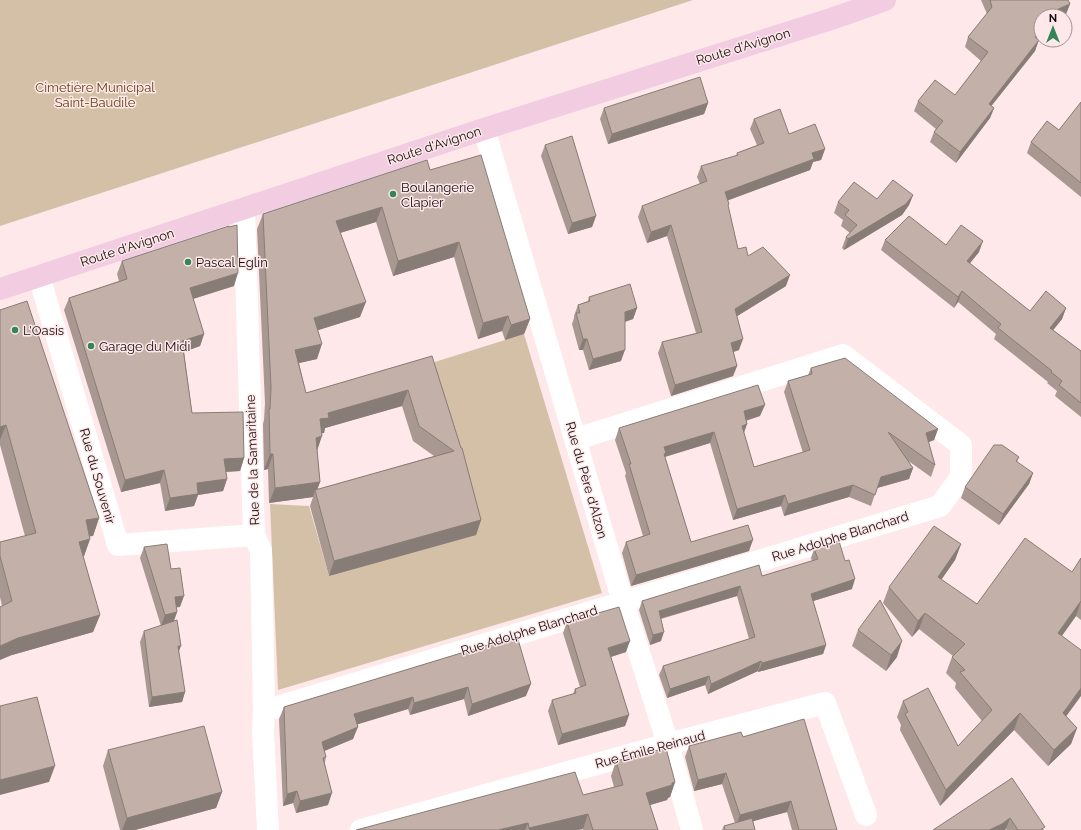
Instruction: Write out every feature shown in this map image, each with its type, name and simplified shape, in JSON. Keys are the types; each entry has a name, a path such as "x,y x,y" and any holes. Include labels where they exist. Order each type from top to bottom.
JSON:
{"main road":[{"name":"Route d'Avignon","path":"0,289 875,2"}],"street":[{"name":"Rue du Père d'Alzon","path":"484,129 623,602 668,744 692,830"},
{"name":"Rue de la Samaritaine","path":"244,208 254,535 261,551 264,711 263,732 268,830"},
{"name":"Rue du Souvenir","path":"39,276 118,545 254,535"},
{"name":"Rue Adolphe Blanchard","path":"264,711 940,506 961,477 961,445 843,355 576,439"},
{"name":"Rue Émile Reinaud","path":"361,830 668,744 825,703 866,815"}],"green space":[{"name":"Cimetière Municipal Saint-Baudile","path":"0,0 693,0 0,226"},
{"path":"524,334 602,593 278,690 270,504 309,506 329,576 475,535 425,365"}],"building":[{"path":"990,0 1068,0 1070,4 1061,8 1033,8 1033,48 989,104 994,108 960,152 934,132 943,121 918,101 935,80 955,95 988,52 968,37 992,7"},
{"path":"700,77 708,103 612,134 604,108"},
{"path":"1081,102 1081,183 1031,142 1047,121 1059,130"},
{"path":"780,109 789,134 815,124 825,149 812,153 814,159 725,192 729,204 738,249 746,247 748,256 763,247 790,275 735,309 743,339 731,343 737,366 675,385 662,342 702,332 671,225 651,232 642,206 707,181 701,166 738,155 737,153 764,143 754,119"},
{"path":"572,136 596,216 572,223 545,145"},
{"path":"481,155 530,319 511,325 508,316 483,323 459,242 398,261 382,207 336,221 366,302 314,318 322,344 295,350 306,393 432,356 462,448 481,520 334,561 315,490 454,451 419,426 408,390 328,413 329,418 320,419 322,436 316,438 320,482 275,488 273,454 270,454 269,409 271,388 263,214 427,160 430,170"},
{"path":"893,180 913,195 906,204 848,239 846,237 857,225 845,215 849,210 838,202 854,182 877,199"},
{"path":"909,216 946,245 961,225 983,241 967,261 1030,311 1046,291 1066,308 1050,328 1081,351 1081,403 1059,385 1062,381 1051,372 1052,371 998,328 1001,324 962,291 958,297 885,240"},
{"path":"237,225 238,273 190,288 204,334 182,341 192,413 243,412 244,458 224,459 227,479 197,483 198,494 170,498 164,470 125,480 69,298 127,279 122,261 229,226"},
{"path":"630,284 637,308 625,312 625,350 593,359 587,339 583,339 576,313 580,313 578,305 590,301 589,297"},
{"path":"27,301 99,518 86,520 90,539 79,542 100,615 18,638 0,646 0,607 12,601 0,556 0,542 36,533 6,425 0,427 0,310"},
{"path":"845,358 938,429 926,433 935,465 888,432 913,468 881,477 875,495 853,485 788,504 785,495 737,509 714,432 664,447 666,453 664,454 691,542 748,525 753,540 636,575 626,542 650,534 629,464 631,464 619,428 758,385 765,405 744,411 747,424 742,426 754,467 810,450 788,381 812,374 811,368"},
{"path":"994,445 1002,445 1019,457 1016,461 1033,473 1003,514 965,487"},
{"path":"934,526 961,544 938,577 977,604 1025,538 1072,572 1081,558 1081,601 1058,633 1081,650 1081,688 1063,713 1077,728 1054,750 1020,713 946,790 905,714 908,712 903,701 928,688 958,746 992,710 960,672 965,670 952,657 965,644 925,613 918,621 889,587"},
{"path":"839,541 845,561 849,560 855,579 811,594 826,645 762,663 761,661 711,684 709,676 670,689 663,666 755,637 740,586 659,611 664,632 653,635 642,601 759,565 762,576 818,559 814,549"},
{"path":"167,544 171,569 180,568 184,596 175,597 177,612 165,615 144,547"},
{"path":"880,600 902,641 891,655 858,630"},
{"path":"619,607 630,641 608,648 629,715 562,734 552,700 576,693 575,689 586,685 567,622"},
{"path":"177,620 181,646 178,646 185,692 152,697 144,631"},
{"path":"517,636 531,684 472,704 468,687 414,703 413,697 354,714 358,727 322,742 326,757 323,758 332,793 300,801 297,791 287,794 284,707"},
{"path":"37,697 55,766 0,780 0,706"},
{"path":"804,719 837,830 799,830 791,801 740,815 726,773 698,780 689,746 741,732 743,737"},
{"path":"204,726 222,792 127,818 108,750"},
{"path":"666,748 675,782 672,783 672,785 646,793 658,830 593,830 588,814 529,828 528,823 498,830 356,830 575,772 583,795 623,785 616,761"},
{"path":"1012,778 1045,827 1040,830 1018,830 1010,818 1002,824 989,830 933,830"},
{"path":"752,818 755,830 725,830 724,826"}],"place":[{"name":"Boulangerie Clapier","path":"393,194"},
{"name":"Pascal Eglin","path":"188,262"},
{"name":"L'Oasis","path":"15,330"},
{"name":"Garage du Midi","path":"91,346"}]}
